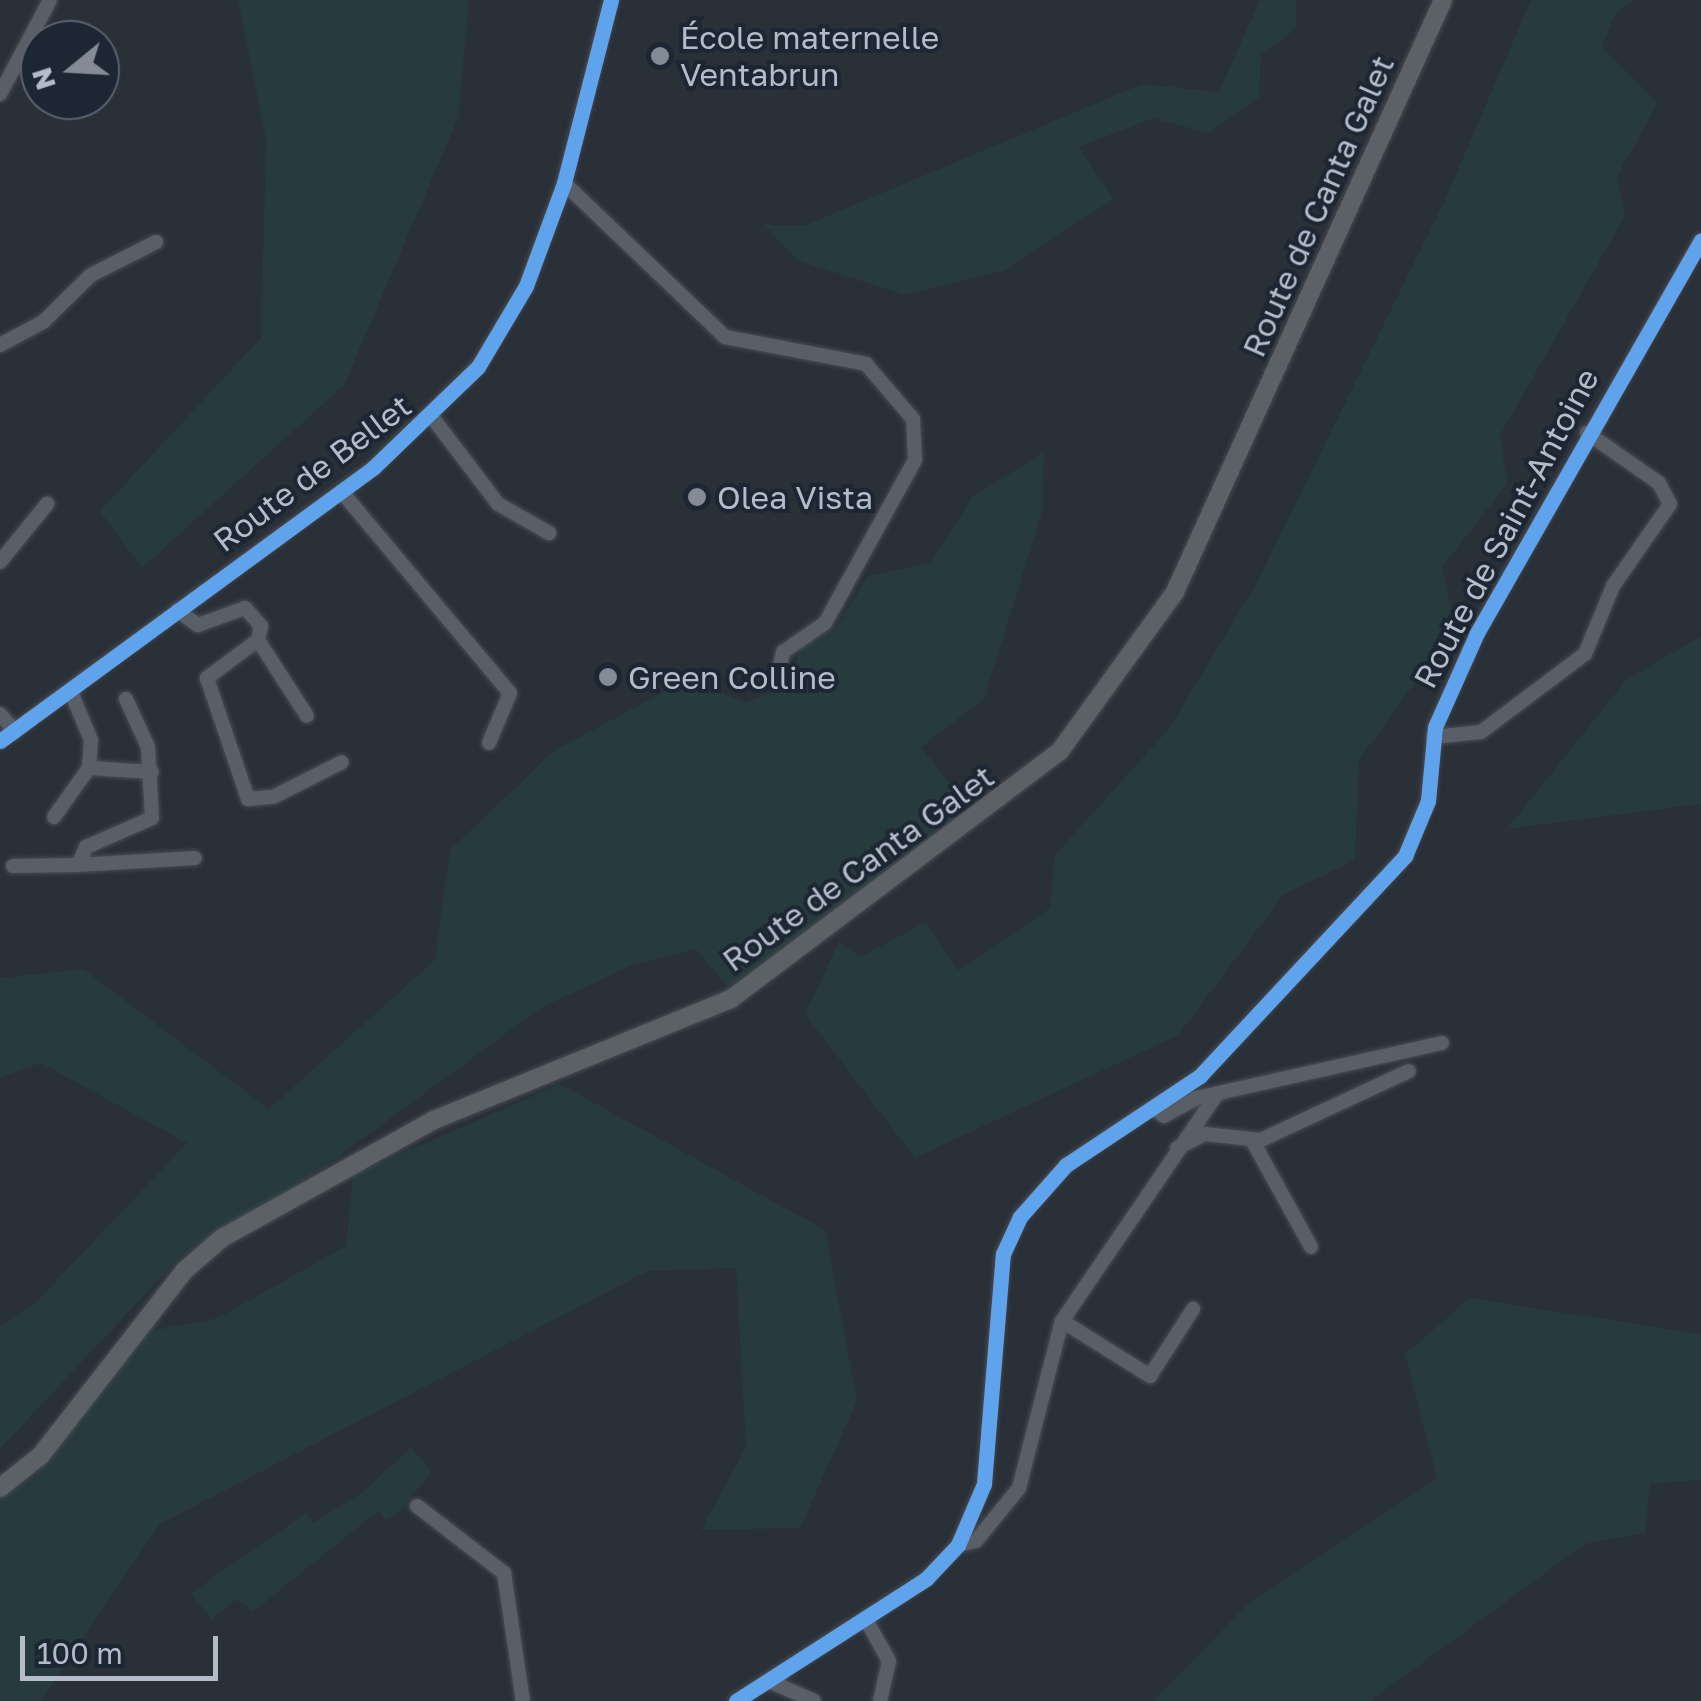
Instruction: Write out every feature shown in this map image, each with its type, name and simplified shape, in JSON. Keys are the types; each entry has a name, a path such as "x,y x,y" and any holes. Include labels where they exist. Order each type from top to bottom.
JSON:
{"main road":[{"name":"Route de Canta Galet","path":"0,1488 41,1456 184,1271 222,1238 434,1120 719,1006 978,821 1060,751 1175,592 1443,0"}],"street":[{"path":"0,94 50,0"},
{"name":"Route de Bellet","path":"0,742 341,491 432,417 508,321 564,183 611,0"},
{"path":"564,183 725,337 866,364 913,419 914,460 825,623 783,652 776,682"},
{"name":"Route de Saint-Antoine","path":"736,1701 865,1618 958,1544 984,1484 1010,1236 1050,1179 1200,1076 1396,869 1420,828 1433,737 1477,633 1587,433 1701,240"},
{"path":"0,345 43,322 91,275 156,242"},
{"path":"432,417 498,504 549,533"},
{"path":"1433,737 1482,732 1585,654 1612,586 1670,504 1659,483 1587,433"},
{"path":"341,491 510,693 489,743"},
{"path":"0,562 47,504"},
{"path":"177,610 198,625 245,608 260,626 258,640 307,716"},
{"path":"258,640 207,678 248,799 273,797 342,762"},
{"path":"54,817 89,768 91,740 71,692"},
{"path":"78,865 86,847 152,818 152,772 126,699"},
{"path":"0,714 15,730"},
{"path":"89,768 152,772"},
{"path":"13,866 195,858"},
{"path":"1155,1108 1164,1116 1216,1095 1442,1044"},
{"path":"1173,1151 1205,1134 1252,1140 1409,1071"},
{"path":"958,1544 976,1541 1019,1488 1062,1320 1173,1151 1216,1095"},
{"path":"1252,1140 1311,1247"},
{"path":"1062,1320 1150,1376 1193,1309"},
{"path":"417,1506 504,1573 522,1701"},
{"path":"865,1618 889,1661 880,1701"},
{"path":"768,1681 800,1687 814,1701"}],"green space":[{"path":"238,0 469,0 458,118 344,385 142,568 100,511 261,338 266,139"},
{"path":"1260,0 1296,0 1296,29 1261,54 1259,97 1209,133 1153,118 1079,147 1114,199 1003,271 904,295 797,260 764,225 806,225 1142,84 1219,92"},
{"path":"1531,0 1635,0 1615,14 1602,47 1658,103 1617,176 1625,216 1500,435 1507,484 1442,567 1455,627 1359,760 1355,860 1283,895 1178,1035 915,1158 805,1014 839,942 861,957 926,922 958,970 1050,908 1055,855 1168,730 1254,588 1445,200"},
{"path":"1044,452 1042,512 984,699 921,747 965,803 939,836 728,987 696,949 633,965 542,1007 323,1168 176,1261 0,1449 0,1327 37,1301 187,1143 41,1063 0,1077 0,978 83,969 269,1109 435,960 450,850 555,750 689,679 745,703 791,685 800,646 838,625 868,576 931,563 972,497"},
{"path":"1701,636 1701,804 1507,829 1626,680"},
{"path":"560,1084 825,1230 857,1401 800,1528 701,1530 746,1447 736,1268 648,1271 160,1524 41,1701 0,1701 0,1498 35,1476 151,1331 218,1318 346,1246 353,1175"},
{"path":"1470,1298 1701,1334 1701,1480 1650,1484 1645,1533 1585,1544 1370,1701 1153,1701 1247,1605 1437,1478 1405,1354"},
{"path":"411,1447 431,1471 404,1507 386,1520 379,1510 253,1612 237,1599 211,1619 191,1593 306,1513 313,1523 363,1492"}],"cycle path":[{"path":"0,741 373,468 478,367 526,286 564,183 611,0"},
{"path":"736,1701 926,1579 958,1545 984,1484 1003,1254 1020,1217 1066,1165 1200,1076 1405,856 1428,801 1435,727 1477,633 1701,240"}],"place":[{"name":"École maternelle Ventabrun","path":"660,56"},
{"name":"Olea Vista","path":"697,497"},
{"name":"Green Colline","path":"608,677"}]}
